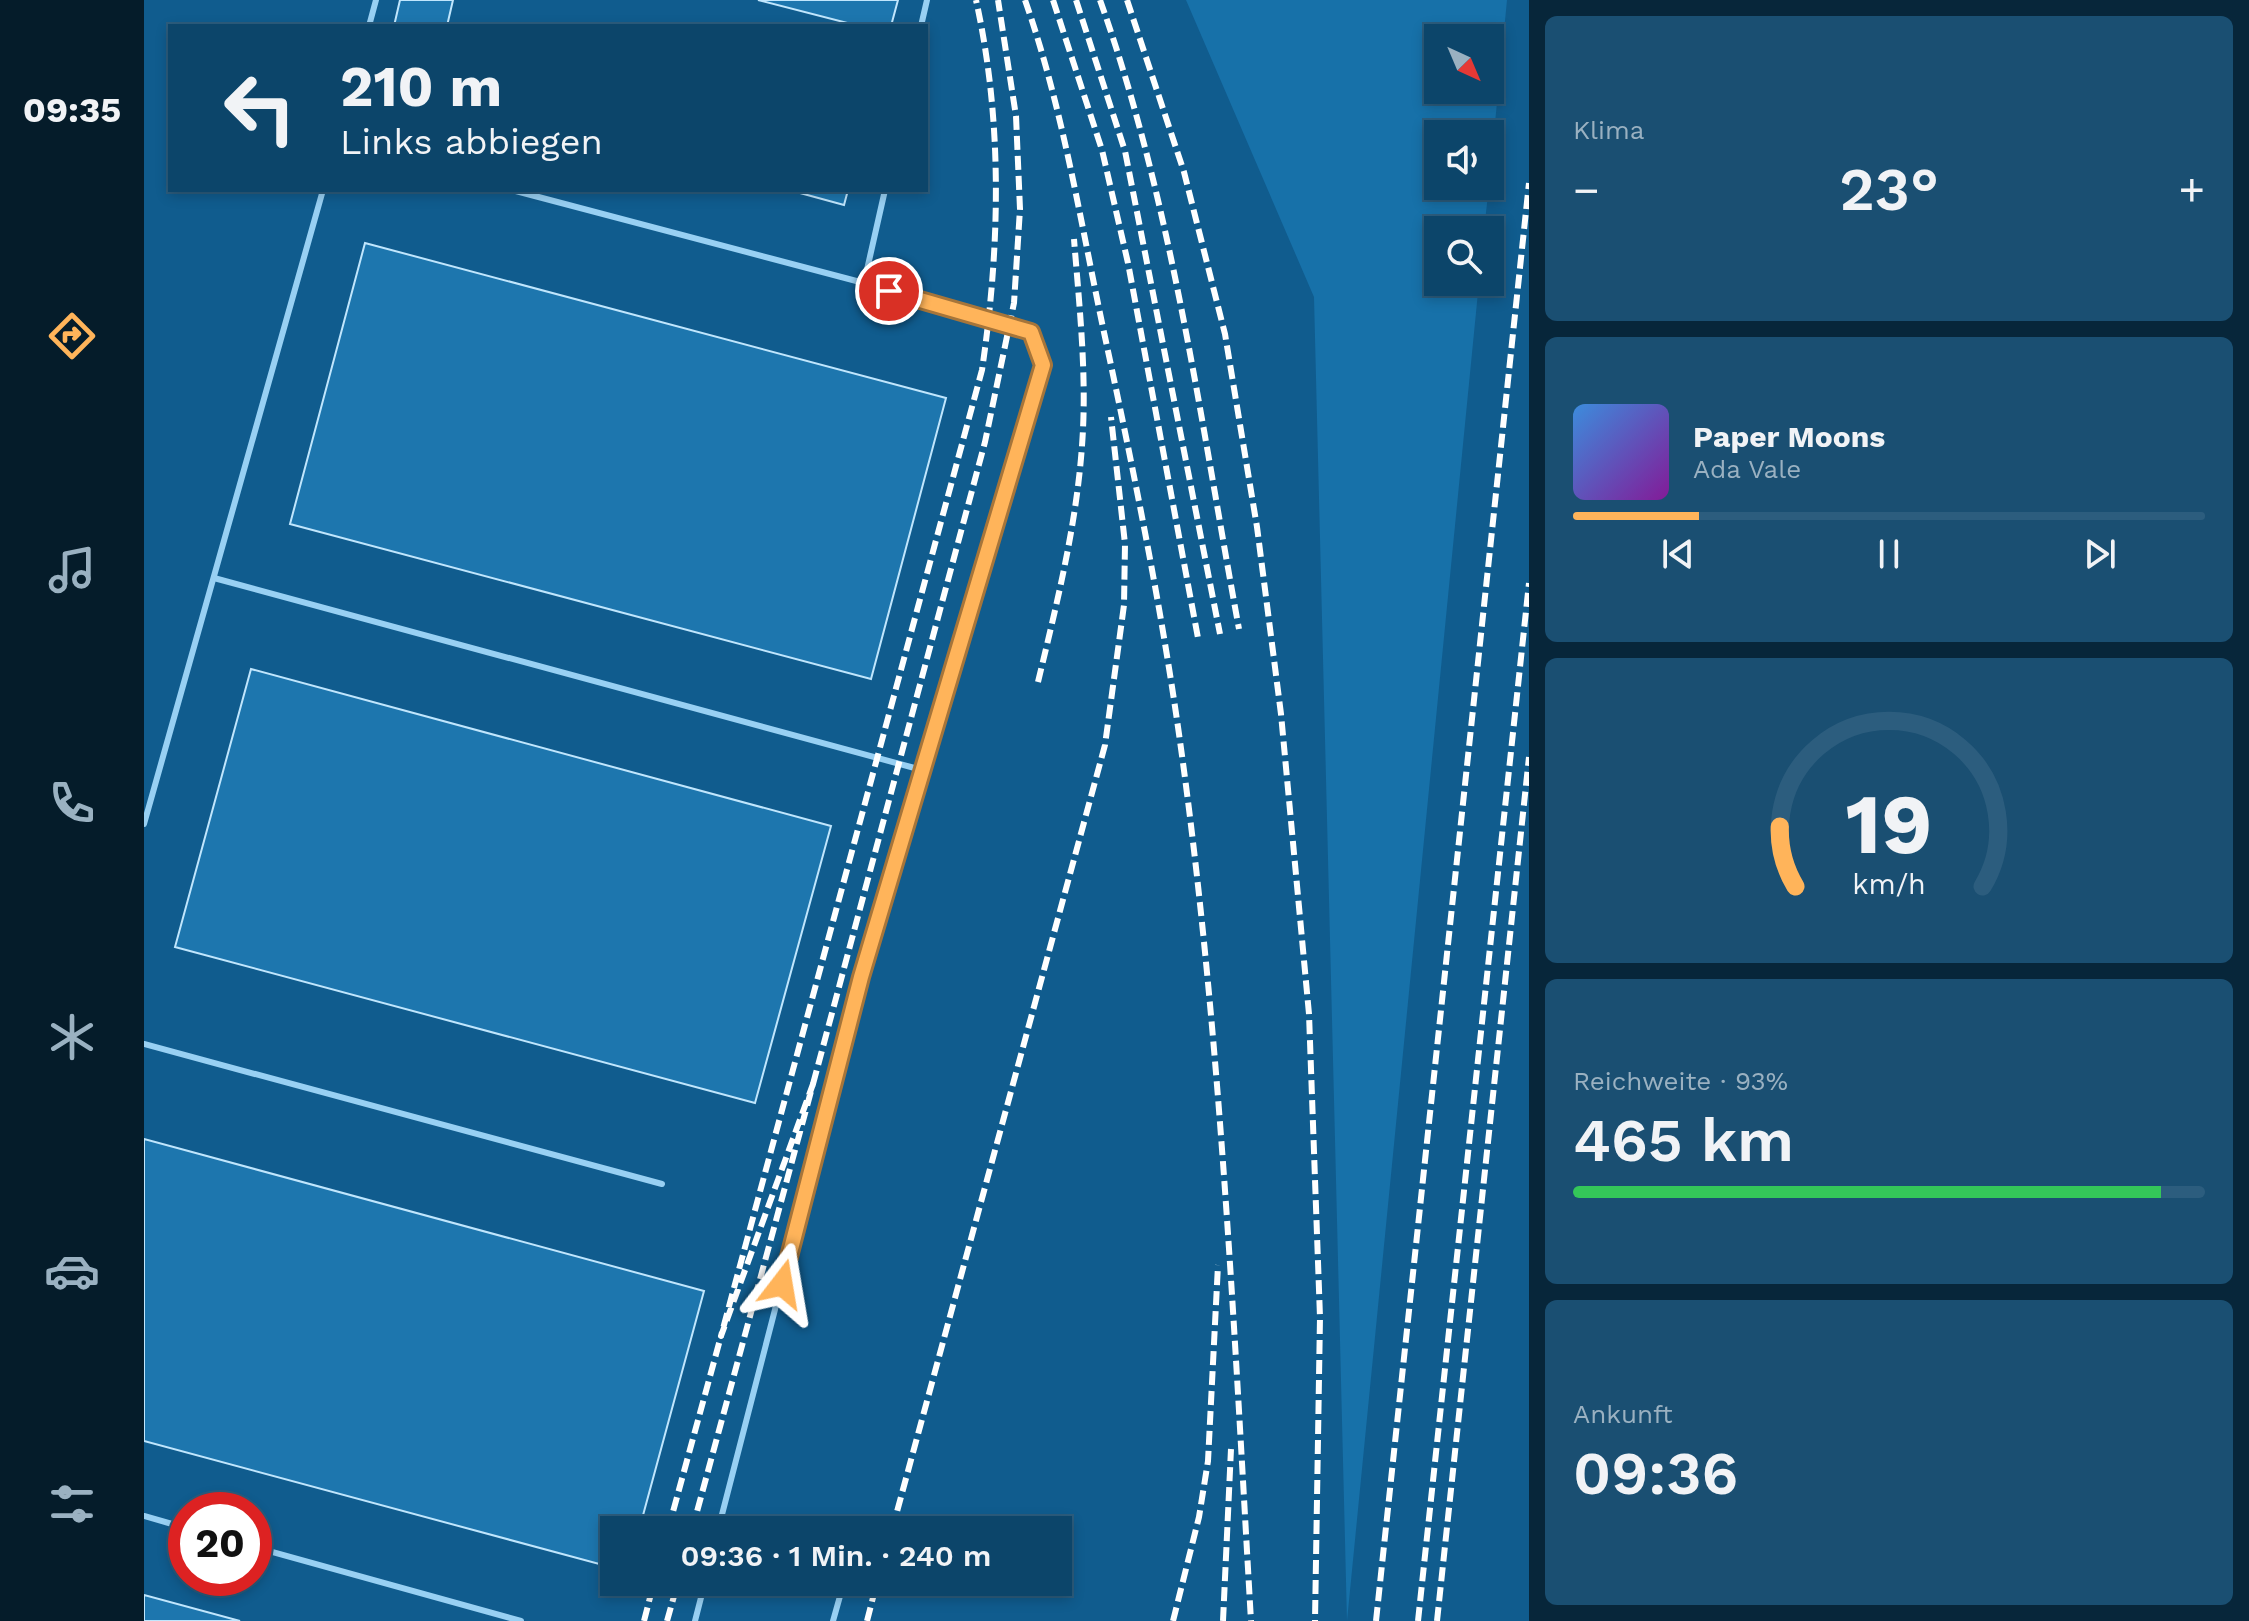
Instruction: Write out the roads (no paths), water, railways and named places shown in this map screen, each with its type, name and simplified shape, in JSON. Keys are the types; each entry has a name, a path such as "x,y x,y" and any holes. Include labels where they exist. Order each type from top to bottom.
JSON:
{"lane":[{"path":"370,24 376,0"},
{"path":"921,24 927,0"},
{"path":"144,824 322,192"},
{"path":"520,192 864,283 1031,332 1043,365 861,977 722,1516"},
{"path":"864,283 885,192"},
{"path":"214,578 922,770"},
{"path":"144,1044 662,1184"},
{"path":"144,1516 168,1523"},
{"path":"272,1552 521,1621"},
{"path":"695,1621 701,1596"},
{"path":"833,1621 840,1596"}],"railway":[{"path":"696,1516 813,1084 721,1336 982,370 992,277 996,185 991,92 976,0"},
{"path":"813,1084 985,442 1014,303 1020,209 1016,116 998,0"},
{"path":"1025,0 1050,82 1070,167 1145,534 1179,734 1215,1065 1232,1288 1251,1621"},
{"path":"1053,0 1102,150 1128,263 1198,638"},
{"path":"1076,0 1125,151 1220,634"},
{"path":"1100,0 1147,154 1165,232 1239,629"},
{"path":"1127,0 1184,172 1225,334 1257,527 1281,714 1309,1014 1320,1317 1315,1621"},
{"path":"1376,1621 1529,183"},
{"path":"1038,682 1066,557 1081,461 1084,382 1074,239"},
{"path":"896,1516 1105,745 1124,605 1125,544 1111,417"},
{"path":"1418,1621 1529,583"},
{"path":"1437,1621 1529,757"},
{"path":"1173,1621 1199,1517 1208,1461 1218,1265"},
{"path":"672,1516 721,1336"},
{"path":"1223,1621 1231,1449"},
{"path":"644,1621 650,1596"},
{"path":"667,1621 674,1596"},
{"path":"867,1621 873,1596"}]}
